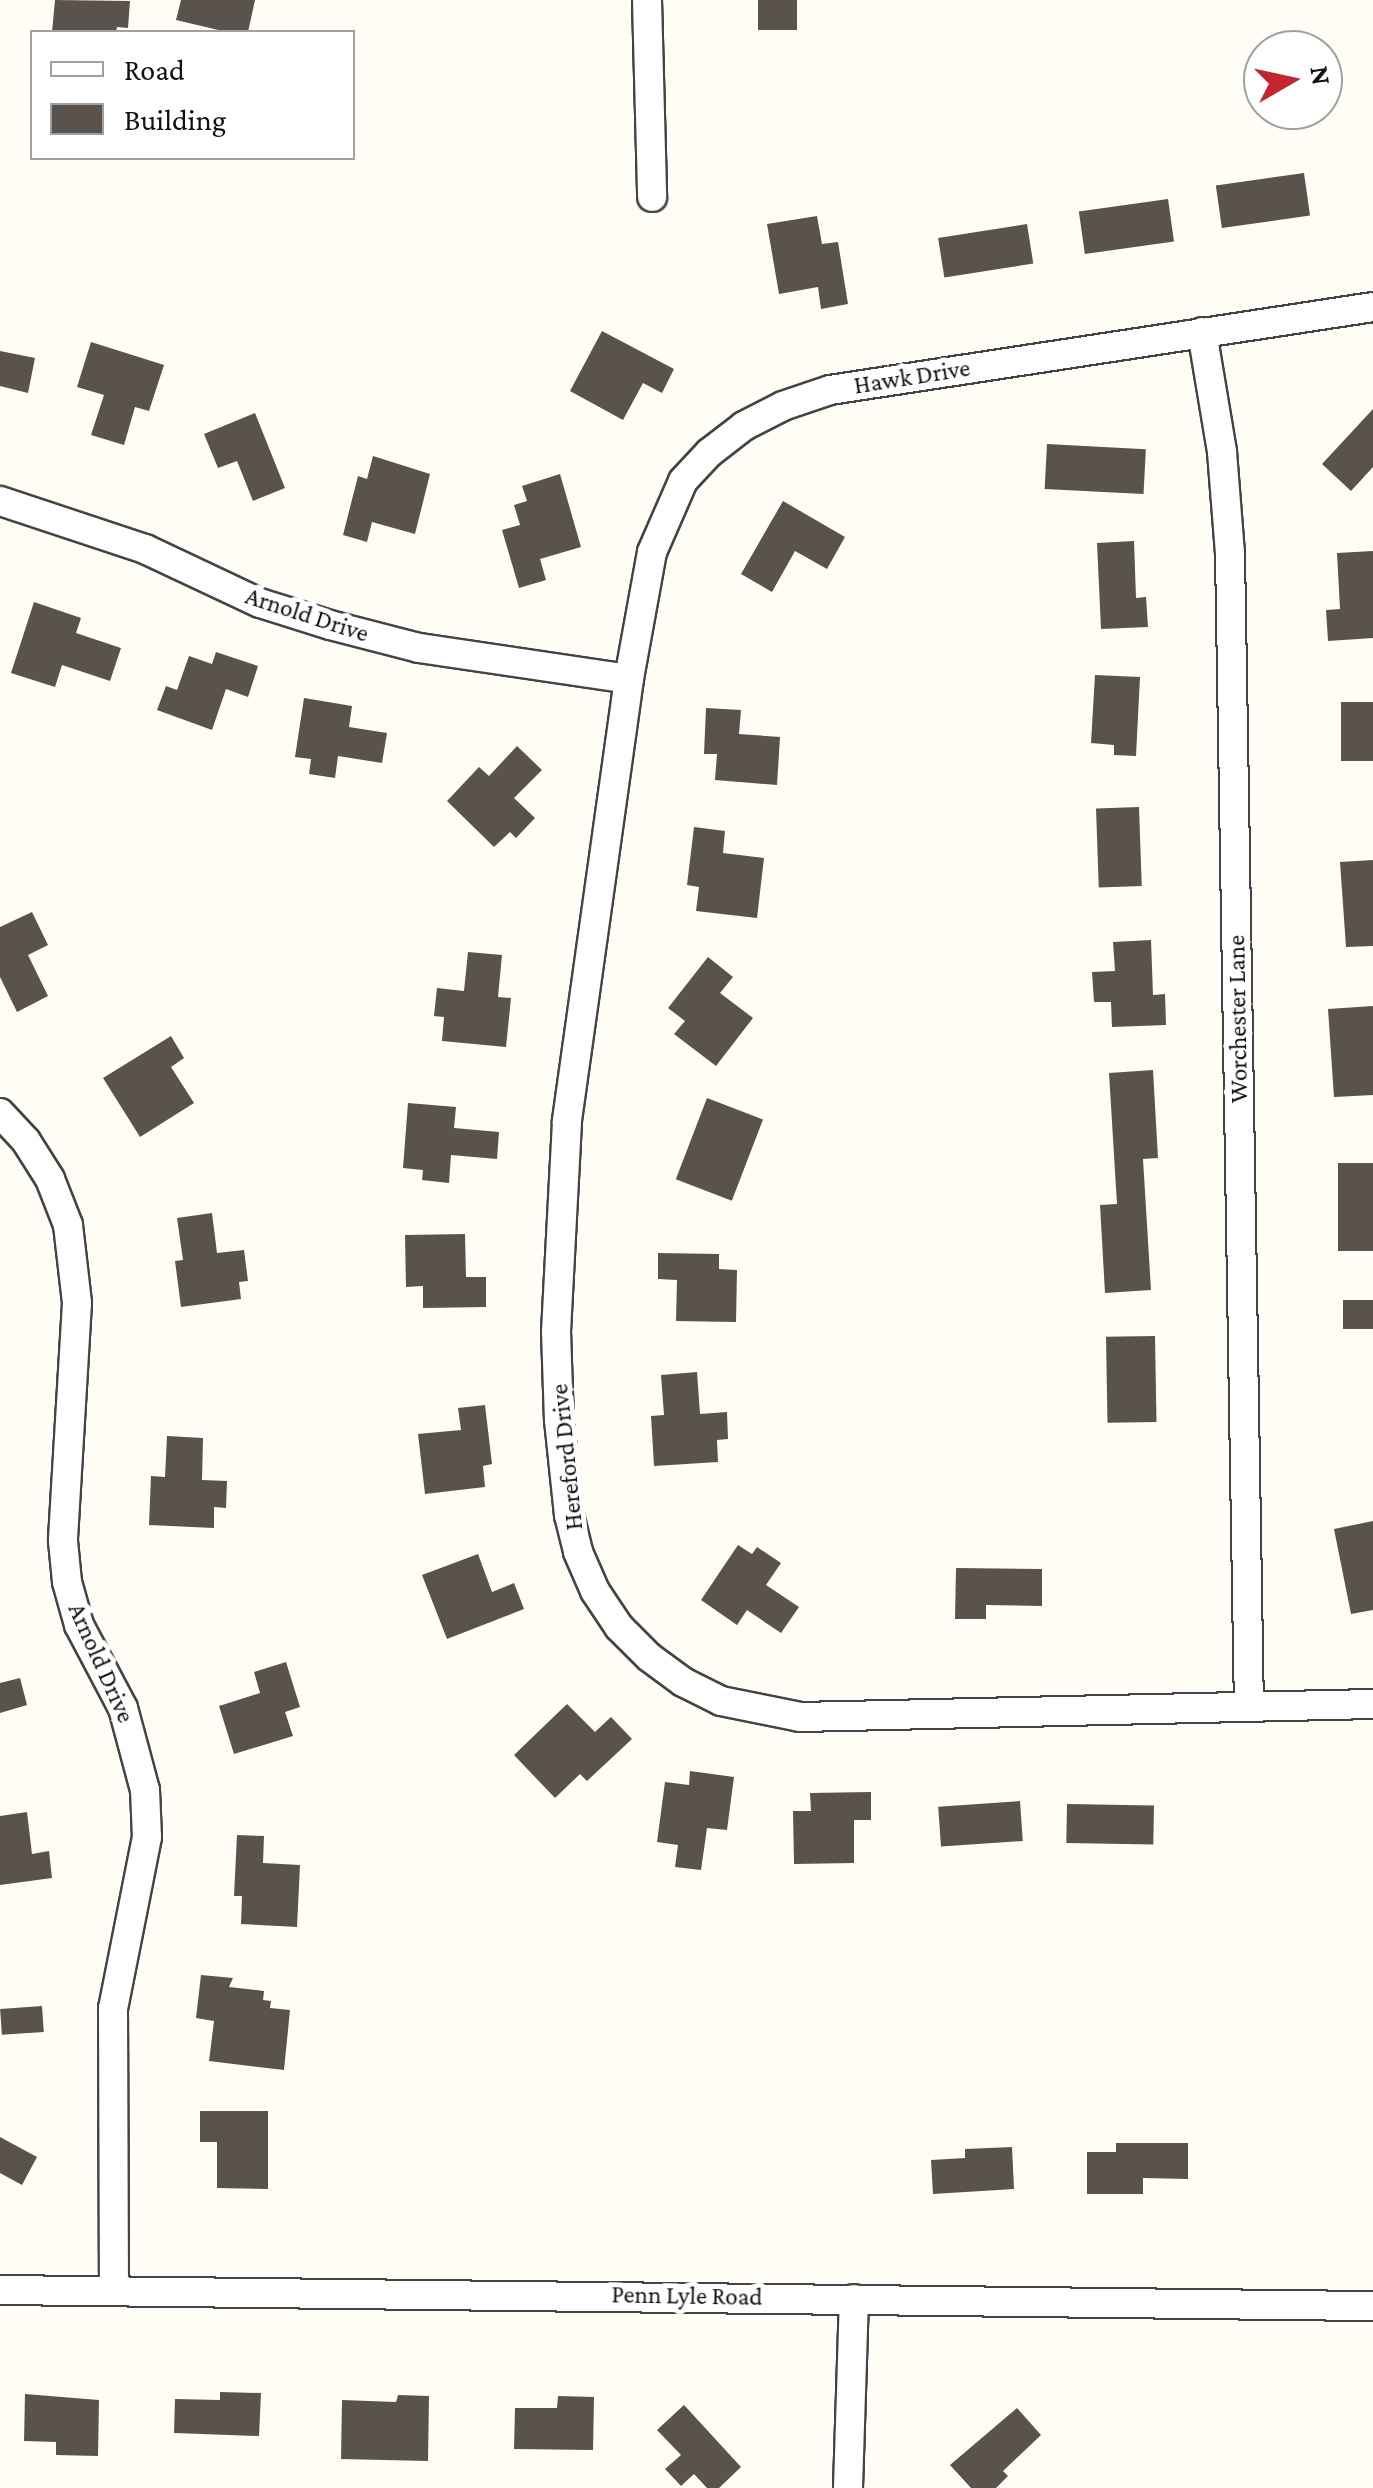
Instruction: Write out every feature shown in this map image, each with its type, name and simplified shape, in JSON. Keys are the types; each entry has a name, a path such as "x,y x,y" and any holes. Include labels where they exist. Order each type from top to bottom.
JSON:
{"street":[{"path":"648,0 652,197"},
{"name":"Hawk Drive","path":"629,679 652,552 683,482 708,453 744,426 783,406 830,390 1373,307"},
{"name":"Worchester Lane","path":"1202,332 1222,452 1230,553 1249,1707"},
{"name":"Arnold Drive","path":"0,500 144,549 260,603 330,625 418,648 629,679"},
{"name":"Hereford Drive","path":"629,679 567,1122 559,1212 556,1330 569,1515 595,1591 619,1626 660,1666 721,1701 762,1713 800,1717 1373,1704"},
{"name":"Arnold Drive","path":"0,1113 26,1142 50,1179 75,1260 77,1303 63,1542 67,1582 80,1625 123,1708 146,1790 144,1853 113,2008 114,2291"},
{"name":"Penn Lyle Road","path":"0,2290 1373,2306"},
{"path":"848,2488 854,2299"}],"building":[{"path":"55,0 130,1 128,28 52,30"},
{"path":"181,0 255,0 248,30 218,30 176,20"},
{"path":"758,0 797,0 797,30 758,30"},
{"path":"1304,173 1310,216 1222,228 1216,185"},
{"path":"1168,199 1174,242 1085,254 1079,212"},
{"path":"817,216 822,244 838,242 848,304 821,309 818,287 779,294 767,224"},
{"path":"1027,224 1033,264 944,278 938,238"},
{"path":"602,331 674,369 662,393 643,383 623,420 570,391"},
{"path":"91,342 164,365 149,411 135,407 124,445 91,435 104,395 77,387"},
{"path":"0,351 35,358 28,393 0,386"},
{"path":"1373,409 1373,467 1351,491 1322,464"},
{"path":"255,413 285,488 253,501 237,461 218,468 204,434"},
{"path":"1047,444 1146,449 1144,494 1045,489"},
{"path":"373,456 430,474 415,534 372,522 367,542 343,535 358,476 367,479"},
{"path":"560,474 581,547 540,559 546,580 519,588 502,530 520,525 514,505 527,501 522,486"},
{"path":"783,501 845,537 827,569 795,551 772,592 741,574"},
{"path":"1134,541 1136,598 1146,597 1148,627 1101,629 1097,543"},
{"path":"1373,551 1373,638 1328,641 1326,610 1340,609 1337,553"},
{"path":"34,602 81,618 76,633 121,648 110,681 62,665 55,687 11,673"},
{"path":"216,652 258,666 248,697 226,689 212,730 157,710 166,686 177,690 189,656 212,664"},
{"path":"1095,675 1140,677 1136,756 1114,755 1114,745 1091,743"},
{"path":"304,698 352,706 349,727 387,733 382,763 338,756 335,778 309,774 311,759 295,757"},
{"path":"1341,702 1373,702 1373,761 1341,761"},
{"path":"706,708 741,710 739,734 780,737 777,785 715,780 717,754 704,754"},
{"path":"517,746 542,770 514,798 535,818 516,838 510,832 494,847 447,801 479,767 489,776"},
{"path":"1139,807 1142,886 1099,887 1096,809"},
{"path":"694,827 725,831 723,853 764,858 757,918 696,911 699,887 687,885"},
{"path":"1373,860 1373,946 1346,947 1340,862"},
{"path":"32,912 48,945 28,955 48,996 17,1012 0,977 0,927"},
{"path":"1151,940 1153,995 1165,994 1166,1025 1112,1027 1111,1002 1094,1002 1092,972 1115,971 1113,942"},
{"path":"468,952 502,955 498,997 511,998 506,1047 442,1041 444,1017 434,1016 437,988 464,991"},
{"path":"708,957 733,977 720,993 753,1018 716,1066 674,1034 685,1021 668,1008"},
{"path":"1373,1006 1373,1095 1334,1097 1328,1009"},
{"path":"171,1036 184,1058 171,1067 194,1103 140,1137 103,1078"},
{"path":"1153,1070 1158,1158 1143,1159 1151,1290 1105,1293 1100,1205 1117,1204 1109,1073"},
{"path":"707,1098 763,1120 732,1201 676,1179"},
{"path":"408,1103 456,1107 454,1128 499,1132 497,1159 451,1155 449,1183 422,1180 423,1170 403,1168"},
{"path":"1338,1163 1373,1163 1373,1251 1338,1251"},
{"path":"212,1213 217,1253 244,1250 248,1281 239,1282 241,1299 181,1307 175,1261 183,1260 177,1218"},
{"path":"465,1234 466,1277 486,1277 486,1307 423,1308 423,1286 406,1287 405,1235"},
{"path":"658,1253 719,1254 719,1269 737,1270 736,1322 676,1321 677,1280 658,1279"},
{"path":"1343,1300 1373,1300 1373,1329 1343,1329"},
{"path":"1155,1336 1157,1422 1108,1423 1106,1337"},
{"path":"697,1372 700,1414 727,1412 728,1439 717,1440 718,1462 654,1466 651,1416 664,1415 661,1375"},
{"path":"485,1405 492,1464 483,1466 485,1487 425,1494 418,1434 461,1430 458,1408"},
{"path":"167,1436 203,1438 202,1480 227,1481 226,1508 214,1507 214,1528 149,1525 151,1476 165,1477"},
{"path":"1373,1521 1373,1610 1351,1614 1334,1529"},
{"path":"738,1545 752,1554 757,1547 781,1563 766,1585 799,1607 781,1633 747,1610 737,1625 701,1600"},
{"path":"478,1554 492,1592 514,1583 524,1609 447,1639 422,1575"},
{"path":"956,1568 1042,1569 1042,1606 986,1605 986,1619 955,1619"},
{"path":"286,1662 300,1707 285,1712 293,1736 234,1754 219,1706 260,1693 254,1672"},
{"path":"20,1678 27,1705 0,1713 0,1683"},
{"path":"567,1704 595,1732 611,1717 632,1739 587,1781 580,1774 555,1798 514,1755"},
{"path":"690,1771 734,1777 727,1830 707,1828 701,1870 675,1867 678,1845 657,1842 665,1782 689,1785"},
{"path":"871,1792 871,1820 854,1820 854,1863 794,1864 793,1811 811,1811 810,1793"},
{"path":"1020,1801 1023,1841 941,1847 938,1807"},
{"path":"1067,1804 1154,1806 1153,1845 1066,1843"},
{"path":"27,1812 32,1854 49,1851 52,1878 0,1885 0,1816"},
{"path":"237,1835 264,1836 263,1863 300,1865 297,1927 241,1924 242,1896 234,1896"},
{"path":"201,1975 233,1978 229,1987 264,1991 263,2000 271,2001 270,2008 290,2010 284,2070 209,2061 214,2021 196,2018"},
{"path":"42,2006 44,2032 2,2035 0,2009"},
{"path":"200,2111 268,2111 268,2189 217,2188 217,2142 200,2142"},
{"path":"0,2137 37,2157 22,2185 0,2173"},
{"path":"1116,2143 1188,2143 1188,2179 1143,2178 1143,2194 1087,2194 1087,2152 1116,2152"},
{"path":"1012,2147 1014,2189 933,2194 931,2160 965,2158 965,2149"},
{"path":"220,2392 261,2393 259,2436 174,2433 175,2399 220,2400"},
{"path":"25,2394 99,2400 98,2456 56,2455 56,2442 24,2441"},
{"path":"398,2395 429,2396 428,2461 341,2459 342,2400 396,2402"},
{"path":"558,2396 594,2397 593,2450 514,2449 515,2408 557,2408"},
{"path":"684,2405 741,2467 719,2488 707,2488 694,2474 681,2486 665,2469 681,2455 657,2430"},
{"path":"1017,2408 1041,2435 1003,2471 1008,2476 996,2488 971,2488 950,2465"}]}
